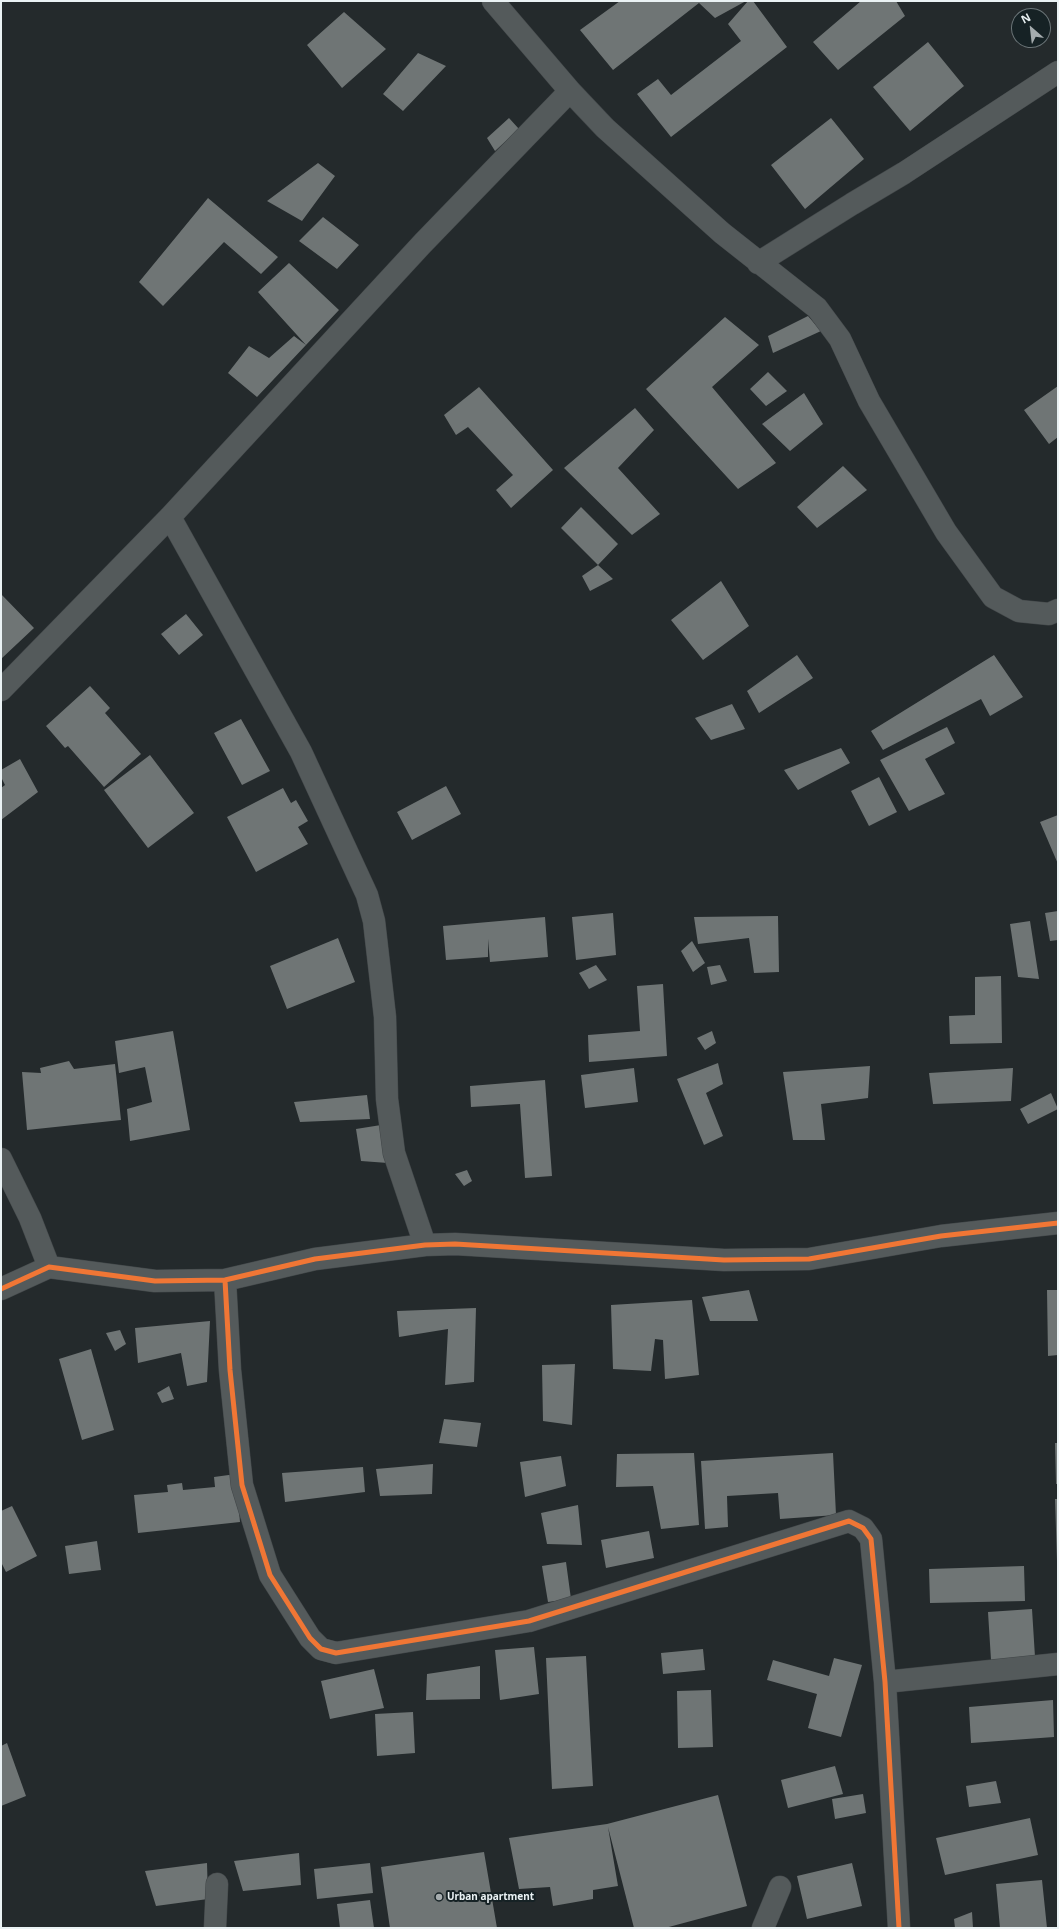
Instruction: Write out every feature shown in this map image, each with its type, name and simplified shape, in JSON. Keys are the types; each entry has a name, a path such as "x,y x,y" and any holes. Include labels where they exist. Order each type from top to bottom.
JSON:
{"street":[{"path":"493,1 570,91 605,128 758,264 817,308 840,340 870,401 942,525 993,597 1019,611 1049,614 1058,610"},
{"path":"758,264 852,204 904,174 1058,72"},
{"path":"1,690 170,517 423,243 570,91"},
{"path":"170,517 301,752 366,895 374,921 385,1017 387,1099 394,1153 424,1245"},
{"path":"1,1160 30,1218 49,1267"},
{"path":"1,1289 49,1267 155,1281 225,1280 315,1259 424,1245 455,1244 724,1260 809,1259 941,1236 1058,1223"},
{"path":"225,1280 230,1370 242,1485 270,1575 310,1638 321,1649 336,1653 529,1621 849,1522 863,1528 871,1540 885,1682 899,1928"},
{"path":"885,1682 1058,1664"},
{"path":"215,1928 217,1884"},
{"path":"763,1928 780,1887"}],"building":[{"path":"620,1 746,1 715,18 699,3 613,70 580,30"},
{"path":"748,1 753,1 787,47 671,137 637,94 658,79 671,95 741,41 728,24"},
{"path":"861,1 896,1 905,16 838,70 813,42"},
{"path":"344,12 386,49 342,88 307,45"},
{"path":"928,42 964,86 910,131 873,87"},
{"path":"418,53 446,66 403,111 383,94"},
{"path":"509,118 519,129 495,151 487,138"},
{"path":"831,118 864,159 805,209 771,165"},
{"path":"318,163 335,176 302,221 267,201"},
{"path":"208,198 278,257 261,274 224,242 163,306 139,282"},
{"path":"323,217 359,245 337,269 299,241"},
{"path":"289,263 339,310 306,345 258,292"},
{"path":"808,316 821,331 773,353 768,336"},
{"path":"725,317 759,345 712,387 776,463 738,489 646,389"},
{"path":"294,336 306,345 257,397 228,373 249,346 269,358"},
{"path":"768,372 787,391 766,406 750,389"},
{"path":"1058,386 1058,437 1049,444 1024,410"},
{"path":"479,387 553,470 511,508 496,490 513,475 468,427 456,435 444,415"},
{"path":"804,393 823,424 790,451 762,424"},
{"path":"635,408 654,430 618,468 660,514 632,535 564,468"},
{"path":"843,466 867,490 817,528 797,507"},
{"path":"581,507 618,544 598,565 561,528"},
{"path":"598,565 613,579 590,591 582,576"},
{"path":"721,581 749,626 703,660 671,620"},
{"path":"1,594 34,628 1,659"},
{"path":"186,614 203,635 179,655 161,634"},
{"path":"797,655 813,678 759,713 747,691"},
{"path":"994,655 1023,697 990,716 981,699 883,750 871,731"},
{"path":"90,686 110,708 105,713 141,754 104,787 68,746 65,748 46,726"},
{"path":"732,704 745,729 711,740 695,718"},
{"path":"241,719 270,771 242,785 214,733"},
{"path":"947,727 955,743 925,759 945,794 909,811 880,760"},
{"path":"841,748 850,763 798,790 784,770"},
{"path":"150,755 194,813 148,848 104,790"},
{"path":"20,759 38,792 1,820 1,788 5,785 1,777 1,770"},
{"path":"879,777 897,812 869,826 851,791"},
{"path":"446,786 461,814 412,840 397,812"},
{"path":"283,788 291,803 296,800 308,821 298,827 308,844 256,872 227,817"},
{"path":"1058,815 1058,864 1040,822"},
{"path":"1058,911 1058,940 1050,941 1045,913"},
{"path":"613,913 616,955 576,960 572,917"},
{"path":"778,916 779,972 754,973 749,938 698,944 694,917"},
{"path":"545,917 548,957 490,962 488,939 488,957 446,960 443,926"},
{"path":"1030,921 1039,979 1018,977 1010,924"},
{"path":"338,938 355,982 287,1009 270,966"},
{"path":"692,941 705,963 693,972 681,951"},
{"path":"596,965 607,980 589,989 579,973"},
{"path":"720,965 727,981 711,985 707,967"},
{"path":"1001,976 1002,1043 950,1044 949,1016 975,1015 975,977"},
{"path":"663,984 667,1056 589,1062 588,1035 640,1031 637,986"},
{"path":"173,1031 190,1130 130,1141 127,1109 152,1102 145,1067 119,1073 115,1041"},
{"path":"712,1031 716,1043 705,1050 697,1038"},
{"path":"69,1061 74,1069 115,1064 121,1120 27,1130 22,1072 41,1073 40,1068"},
{"path":"718,1063 723,1084 706,1093 723,1136 704,1145 677,1079"},
{"path":"870,1066 868,1098 821,1104 825,1140 793,1140 783,1072"},
{"path":"634,1068 638,1102 585,1108 581,1075"},
{"path":"1013,1068 1011,1101 933,1104 929,1073"},
{"path":"545,1080 552,1176 525,1178 520,1104 471,1107 470,1086"},
{"path":"1051,1093 1058,1109 1028,1124 1020,1109"},
{"path":"367,1095 370,1119 300,1122 294,1102"},
{"path":"381,1125 388,1163 361,1161 356,1129"},
{"path":"467,1170 472,1181 464,1186 455,1174"},
{"path":"749,1290 758,1321 710,1321 702,1297"},
{"path":"1047,1290 1058,1290 1058,1355 1048,1356"},
{"path":"692,1300 699,1375 665,1379 663,1340 655,1339 651,1371 613,1369 611,1305"},
{"path":"476,1308 474,1382 445,1385 448,1329 399,1337 397,1311"},
{"path":"210,1321 207,1382 187,1386 181,1353 138,1363 135,1328"},
{"path":"120,1330 126,1344 115,1351 106,1333"},
{"path":"91,1349 114,1430 82,1440 59,1359"},
{"path":"575,1364 572,1425 543,1421 542,1365"},
{"path":"169,1386 174,1399 162,1403 157,1393"},
{"path":"444,1419 481,1423 477,1447 439,1443"},
{"path":"1055,1443 1058,1443 1058,1484 1056,1484"},
{"path":"694,1453 699,1525 661,1529 653,1486 616,1487 617,1454"},
{"path":"833,1453 836,1515 780,1519 778,1493 727,1496 728,1527 705,1529 701,1461"},
{"path":"561,1456 566,1486 525,1497 520,1462"},
{"path":"433,1464 432,1494 380,1496 376,1469"},
{"path":"363,1467 365,1492 285,1502 282,1473"},
{"path":"236,1474 240,1522 138,1533 134,1495 168,1492 167,1485 182,1483 183,1490 215,1487 214,1477"},
{"path":"1055,1499 1058,1499 1058,1561 1057,1561"},
{"path":"578,1505 582,1545 547,1544 541,1513"},
{"path":"12,1506 37,1556 6,1572 1,1562 1,1511"},
{"path":"649,1531 654,1558 606,1568 601,1540"},
{"path":"97,1541 101,1570 69,1574 65,1546"},
{"path":"566,1562 571,1599 548,1602 542,1566"},
{"path":"1024,1566 1025,1601 930,1603 929,1569"},
{"path":"1032,1609 1035,1657 991,1660 988,1612"},
{"path":"534,1647 539,1694 500,1700 495,1650"},
{"path":"703,1649 705,1670 663,1674 661,1653"},
{"path":"586,1656 593,1786 552,1789 546,1658"},
{"path":"834,1658 862,1665 841,1737 808,1728 817,1694 767,1680 773,1660 829,1676"},
{"path":"480,1666 480,1699 426,1700 427,1674"},
{"path":"374,1669 384,1708 330,1719 321,1681"},
{"path":"711,1690 713,1747 678,1748 677,1691"},
{"path":"1053,1700 1054,1737 971,1743 969,1707"},
{"path":"413,1712 415,1753 377,1756 375,1714"},
{"path":"7,1743 26,1796 1,1806 1,1746"},
{"path":"835,1766 843,1794 788,1808 781,1780"},
{"path":"996,1781 1001,1803 969,1807 966,1786"},
{"path":"863,1794 866,1813 835,1819 832,1799"},
{"path":"718,1795 747,1906 665,1928 634,1928 608,1827 618,1886 593,1890 593,1899 553,1906 550,1887 519,1889 509,1838 607,1824"},
{"path":"1030,1818 1038,1855 945,1875 936,1838"},
{"name":"Urban apartment","path":"484,1852 497,1928 390,1928 381,1867"},
{"path":"299,1853 301,1885 243,1891 234,1861"},
{"path":"207,1863 208,1899 156,1906 145,1871"},
{"path":"370,1863 373,1893 317,1899 314,1869"},
{"path":"852,1863 862,1906 807,1919 797,1876"},
{"path":"1042,1880 1047,1928 1000,1928 996,1884"},
{"path":"370,1900 374,1928 340,1928 337,1904"},
{"path":"972,1912 973,1928 955,1928 954,1919"}],"cycle path":[{"path":"1,1289 49,1267 155,1281 225,1280 315,1259 425,1245 455,1244 724,1260 809,1259 941,1236 1058,1223"},
{"path":"225,1280 230,1370 242,1485 270,1575 310,1638 321,1649 336,1653 529,1621 849,1521 863,1528 871,1539 885,1682 899,1928"}],"place":[{"name":"Urban apartment","path":"439,1897"}]}
